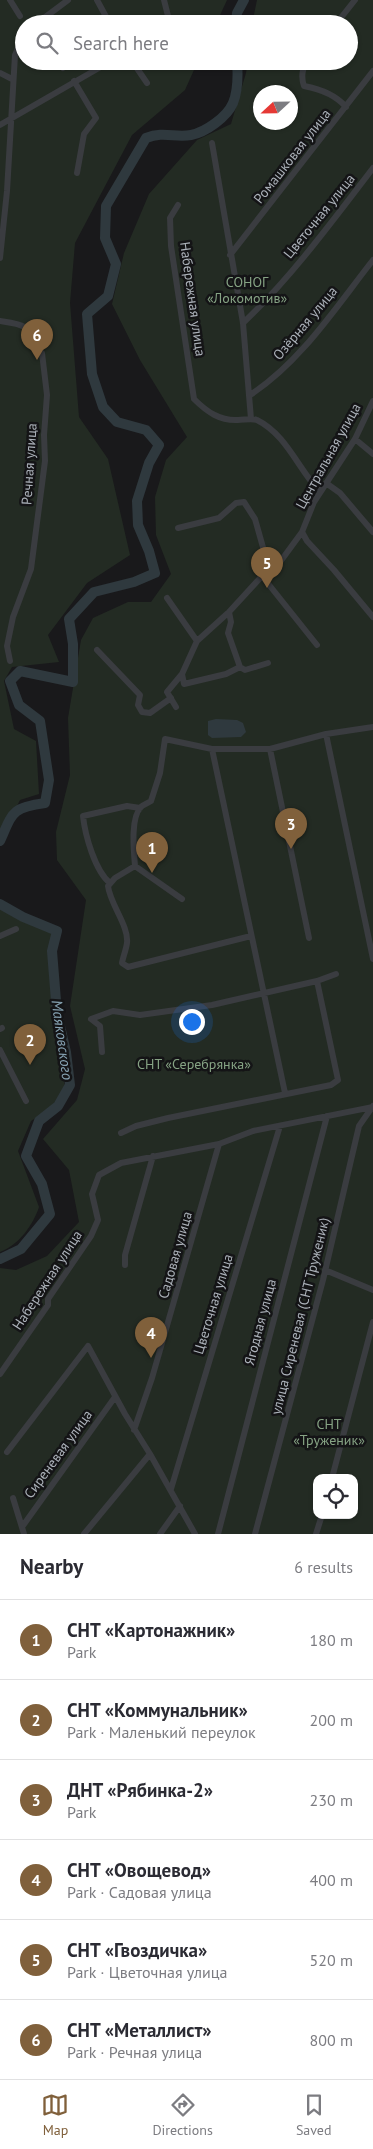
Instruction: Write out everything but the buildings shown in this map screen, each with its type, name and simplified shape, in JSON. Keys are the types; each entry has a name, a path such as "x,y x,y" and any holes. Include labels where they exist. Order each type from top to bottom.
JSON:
{"street":[{"path":"10,0 19,15"},
{"path":"48,15 68,0"},
{"path":"97,0 105,15"},
{"path":"164,0 167,4 169,15"},
{"path":"343,15 355,0"},
{"path":"0,258 7,191 12,79 15,55"},
{"path":"0,125 94,70"},
{"path":"138,70 147,83"},
{"path":"303,70 302,80 304,86 324,90 346,107"},
{"name":"Ромашковая улица","path":"230,255 373,72"},
{"path":"0,73 12,79"},
{"path":"74,81 96,118 84,134 77,173"},
{"path":"212,143 243,322 251,419 257,420 286,443 308,479 320,492"},
{"name":"Цветочная улица","path":"243,322 258,309 332,222 373,168"},
{"name":"Набережная улица","path":"178,205 170,218 171,246 194,399 204,409 223,420 251,419"},
{"name":"Озёрная улица","path":"250,395 266,385 292,362 373,260"},
{"name":"Речная улица","path":"0,321 18,324 26,328 32,336 35,347 42,352 47,395 44,434 45,461 31,569 13,617 7,646 10,661"},
{"name":"Центральная улица","path":"170,698 167,692 182,674 197,641 229,612 262,576 268,565 280,562 302,532 314,502 354,439 373,401"},
{"path":"354,439 373,454"},
{"path":"326,483 340,494 373,532"},
{"path":"178,528 219,518 236,503 244,502 255,519 268,565"},
{"path":"302,532 307,541 373,617"},
{"path":"262,576 318,645"},
{"path":"167,598 197,641"},
{"path":"229,612 232,622 228,633 240,667 244,670 268,663"},
{"path":"96,650 140,695 138,705 142,712 150,713 170,698 176,707"},
{"path":"182,674 184,684 226,674 240,667"},
{"path":"134,866 133,839 136,818 140,808 151,801 160,772 165,739 212,749 270,749 326,734 372,727 373,736"},
{"path":"326,734 373,959"},
{"path":"212,749 285,1093"},
{"path":"270,749 309,938"},
{"path":"110,883 104,878 97,864 83,816 128,806 140,808"},
{"path":"134,866 108,886 109,897 122,925 127,942 122,963 128,967 252,936"},
{"path":"134,866 182,899"},
{"path":"0,936 16,929"},
{"path":"102,1052 100,1026 91,1019 113,1011 140,1015 212,1005 317,981 336,974"},
{"path":"121,1133 136,1126 168,1118 331,1084 338,1080 317,981"},
{"path":"0,1050 26,1102"},
{"path":"124,1265 125,1255 154,1156 220,1144 254,1131 373,1107"},
{"name":"улица Сиреневая (СНТ Труженик)","path":"255,1534 325,1270 360,1126 373,1107"},
{"name":"Ягодная улица","path":"218,1534 327,1116"},
{"name":"Цветочная улица","path":"170,1489 280,1126"},
{"name":"Садовая улица","path":"134,1430 152,1378 220,1144"},
{"name":"Набережная улица","path":"0,1374 48,1305 48,1298 91,1236 98,1220 92,1194 99,1176 121,1163 154,1156"},
{"path":"325,1270 373,1290"},
{"path":"333,1474 373,1322"},
{"path":"7,1452 88,1346 134,1430 150,1454 195,1534"},
{"name":"Сиреневая улица","path":"22,1527 115,1396"},
{"path":"84,1534 150,1454"},
{"path":"13,1498 24,1534"},
{"path":"160,1534 180,1506"},
{"path":"316,1534 321,1519"}],"green space":[{"path":"0,0 227,0 220,15 15,15 15,70 194,70 185,90 132,135 75,243 70,303 79,417 108,459 130,555 87,583 48,635 59,662 12,667 4,681 14,729 36,741 39,794 20,800 0,839"},
{"path":"257,0 373,0 373,1534 0,1534 0,1268 16,1270 47,1256 79,1222 69,1170 43,1139 77,1100 85,1069 70,1006 86,900 57,860 56,832 70,775 68,718 81,640 93,618 128,602 151,602 171,574 156,535 155,497 166,460 187,437 140,360 112,304 124,253 149,194 197,140 231,124 246,70 358,70 358,15 254,15"},
{"path":"0,903 57,931 52,952 56,1044 65,1086 51,1108 31,1121 18,1151 39,1207 33,1221 24,1234 13,1245 0,1252"}],"shaded area":[{"path":"216,719 237,720 243,723 246,732 241,737 212,738 208,735 208,721"}],"waterway":[{"name":"Маяковского","path":"237,15 244,0"},
{"name":"Маяковского","path":"0,841 15,813 25,807 45,803 49,780 40,721 19,705 10,681 20,671 73,682 73,644 69,619 94,592 134,582 155,573 149,551 138,525 137,501 149,463 159,445 146,430 117,422 103,407 92,374 87,314 108,296 116,264 105,238 106,206 146,138 158,135 191,135 203,131 226,113 233,103 236,93 237,70"},
{"name":"Маяковского","path":"0,904 23,917 57,931 52,951 57,1013 66,1052 70,1085 58,1106 39,1121 26,1156 42,1184 50,1214 21,1249 0,1259"}],"place":[{"name":"СНТ «Металлист»","path":"37,360"},
{"name":"СНТ «Гвоздичка»","path":"267,588"},
{"name":"ДНТ «Рябинка-2»","path":"291,849"},
{"name":"СНТ «Картонажник»","path":"152,873"},
{"name":"СНТ «Коммунальник»","path":"30,1065"},
{"name":"СНТ «Овощевод»","path":"151,1358"}],"park label":[{"name":"СОНОГ «Локомотив»","path":"247,290"},
{"name":"СНТ «Серебрянка»","path":"194,1064"},
{"name":"СНТ «Труженик»","path":"329,1432"}]}
